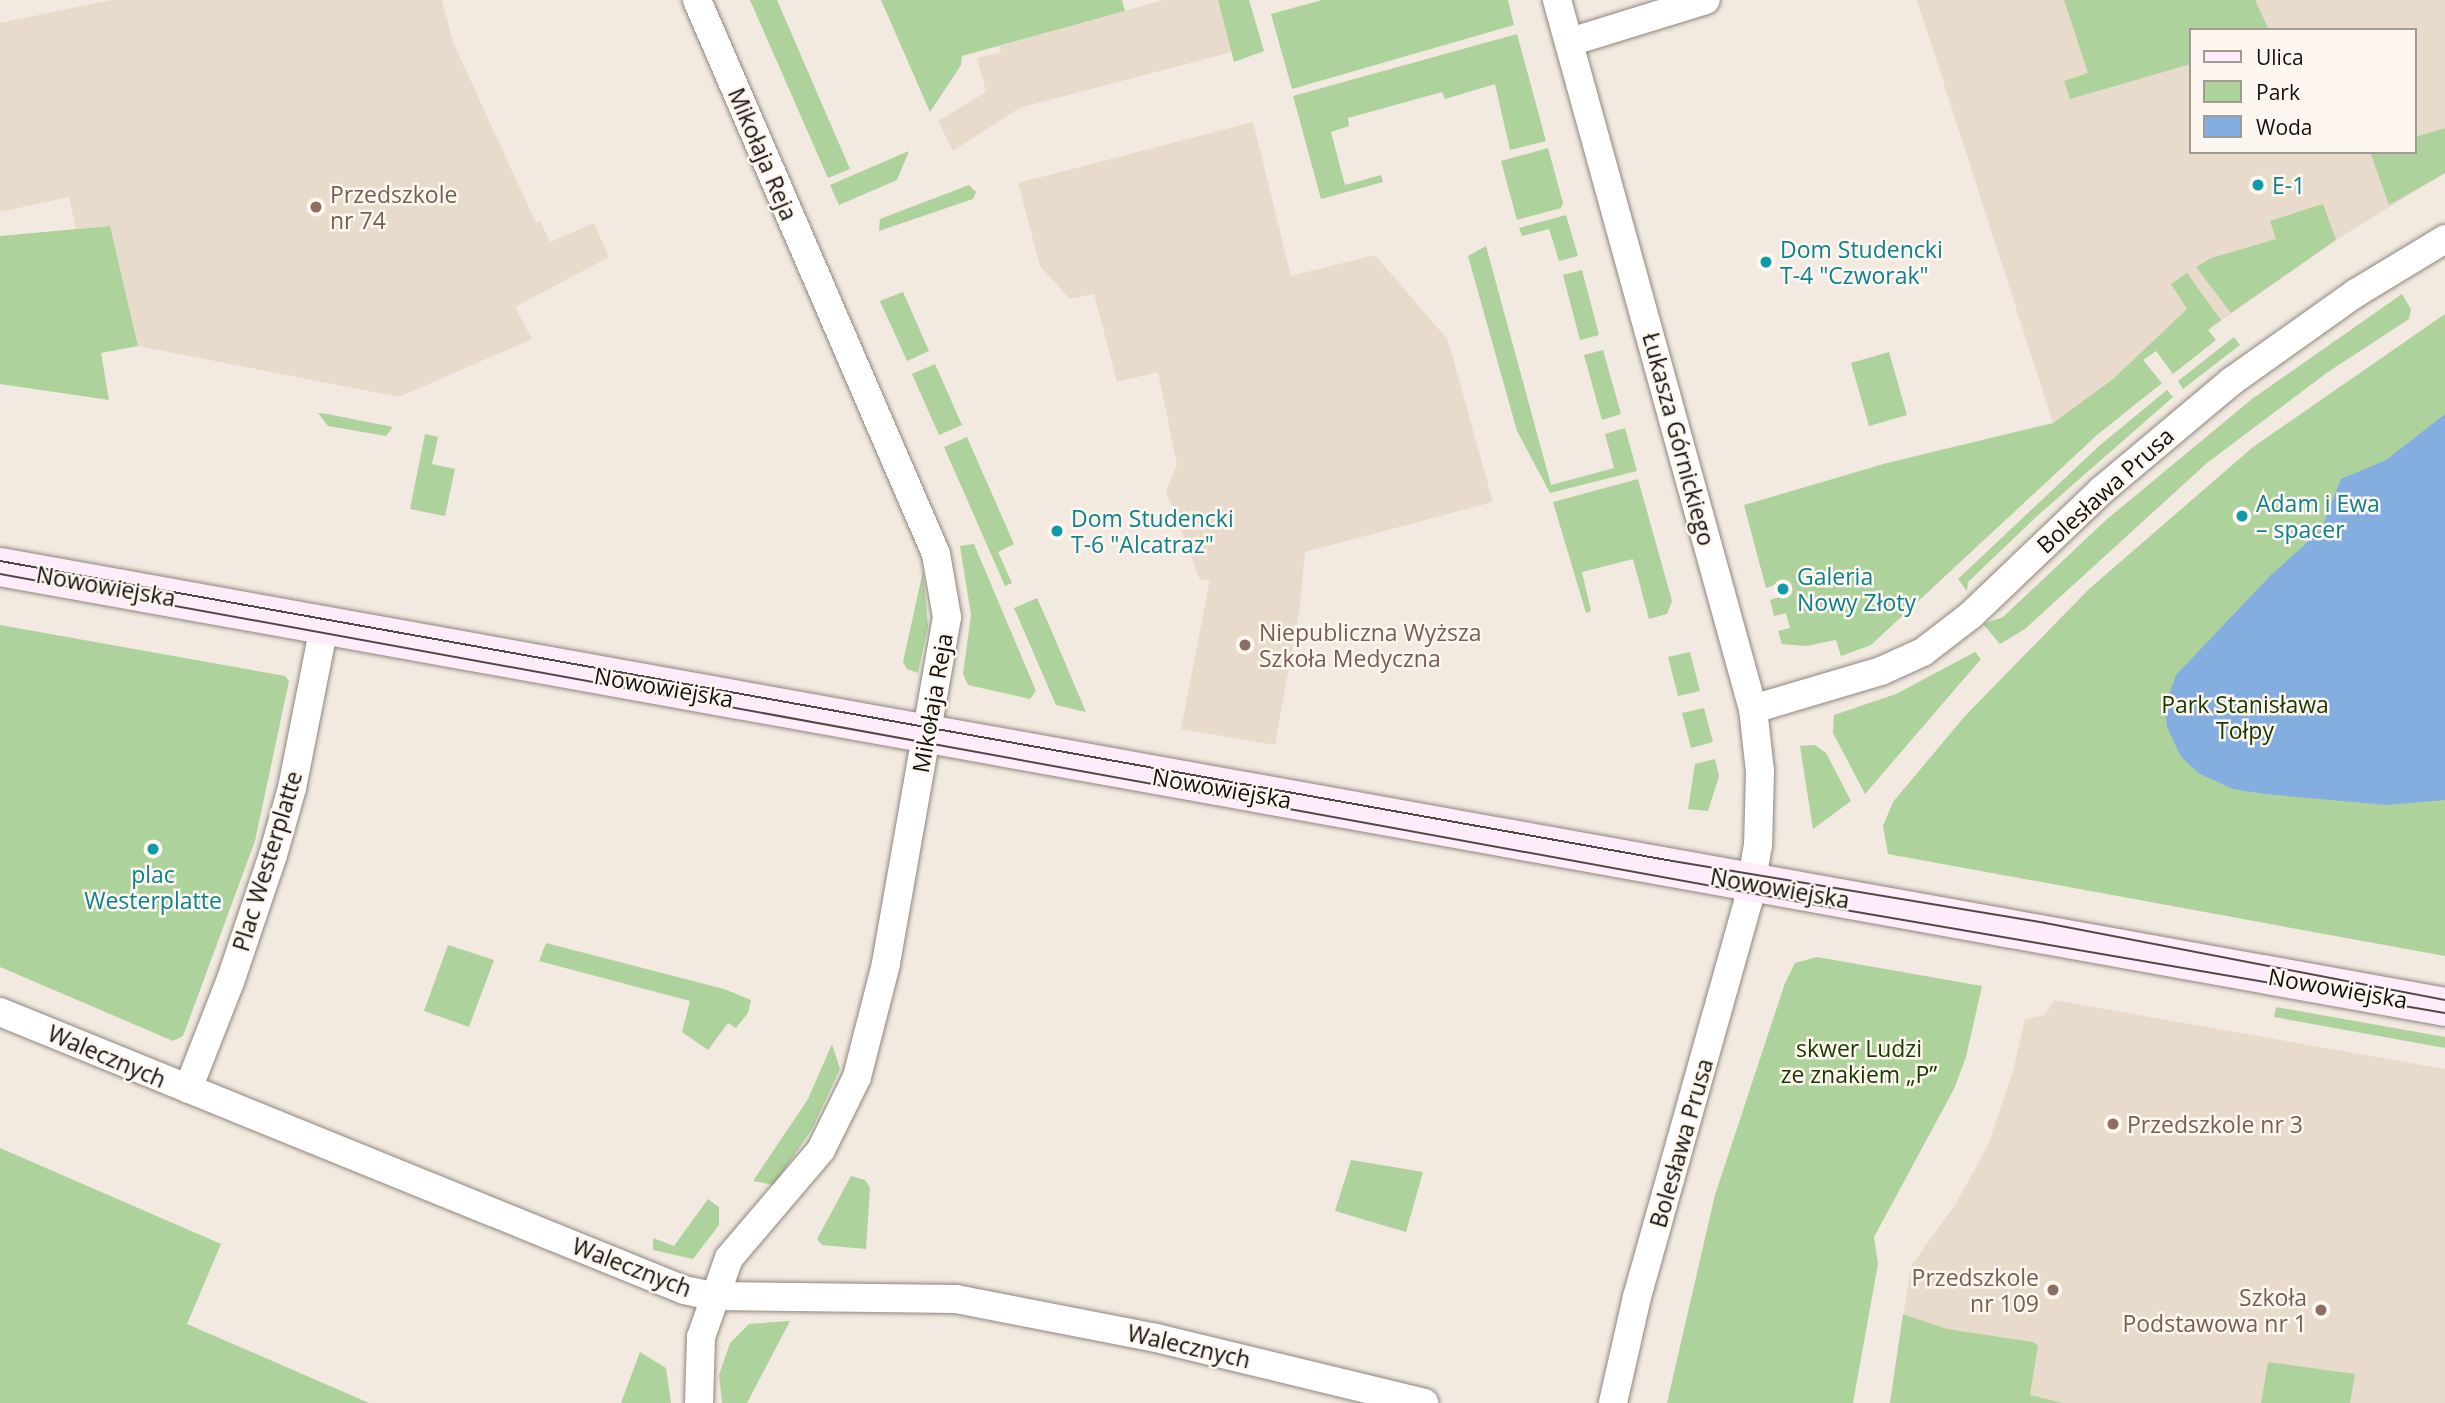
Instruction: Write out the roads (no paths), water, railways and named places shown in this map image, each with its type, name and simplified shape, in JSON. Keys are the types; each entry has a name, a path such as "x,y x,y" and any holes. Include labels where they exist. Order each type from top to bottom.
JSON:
{"street":[{"name":"Mikołaja Reja","path":"697,0 936,554 947,617 886,964 857,1077 821,1150 729,1258 713,1296 701,1337 699,1403"},
{"name":"Łukasza Górnickiego","path":"1557,0 1753,709 1760,789 1752,885"},
{"path":"1570,42 1706,0"},
{"name":"Bolesława Prusa","path":"1753,709 1881,671 1923,652 1971,615 2102,490 2232,381 2356,292 2445,239"},
{"name":"Nowowiejska","path":"0,567 1752,885 2445,1007"},
{"name":"Plac Westerplatte","path":"188,1089 230,982 273,855 292,788 324,626"},
{"name":"Bolesława Prusa","path":"1612,1403 1637,1297 1752,885"},
{"name":"Walecznych","path":"0,1012 426,1189 626,1265 661,1283 713,1296 956,1299 1156,1338 1424,1403"}],"water":[{"path":"2445,414 2445,800 2387,805 2265,794 2233,789 2200,774 2181,757 2167,727 2165,706 2176,675 2271,575 2321,530 2341,479 2386,460"}],"tram line":[{"path":"0,561 1672,861 2045,923 2445,1000"},
{"path":"0,574 1816,905 2445,1013"}],"place":[{"name":"E-1","path":"2258,185"},
{"name":"Przedszkole nr 74","path":"316,207"},
{"name":"Dom Studencki T-4 \"Czworak\"","path":"1766,262"},
{"name":"Adam i Ewa – spacer","path":"2242,516"},
{"name":"Dom Studencki T-6 \"Alcatraz\"","path":"1057,531"},
{"name":"Galeria Nowy Złoty","path":"1783,589"},
{"name":"Niepubliczna Wyższa Szkoła Medyczna","path":"1245,645"},
{"name":"plac Westerplatte","path":"153,849"},
{"name":"Przedszkole nr 3","path":"2113,1124"},
{"name":"Przedszkole nr 109","path":"2053,1290"},
{"name":"Szkoła Podstawowa nr 1","path":"2321,1310"}],"park label":[{"name":"Park Stanisława Tołpy","path":"2245,717"},
{"name":"skwer Ludzi ze znakiem „P”","path":"1859,1061"}]}
